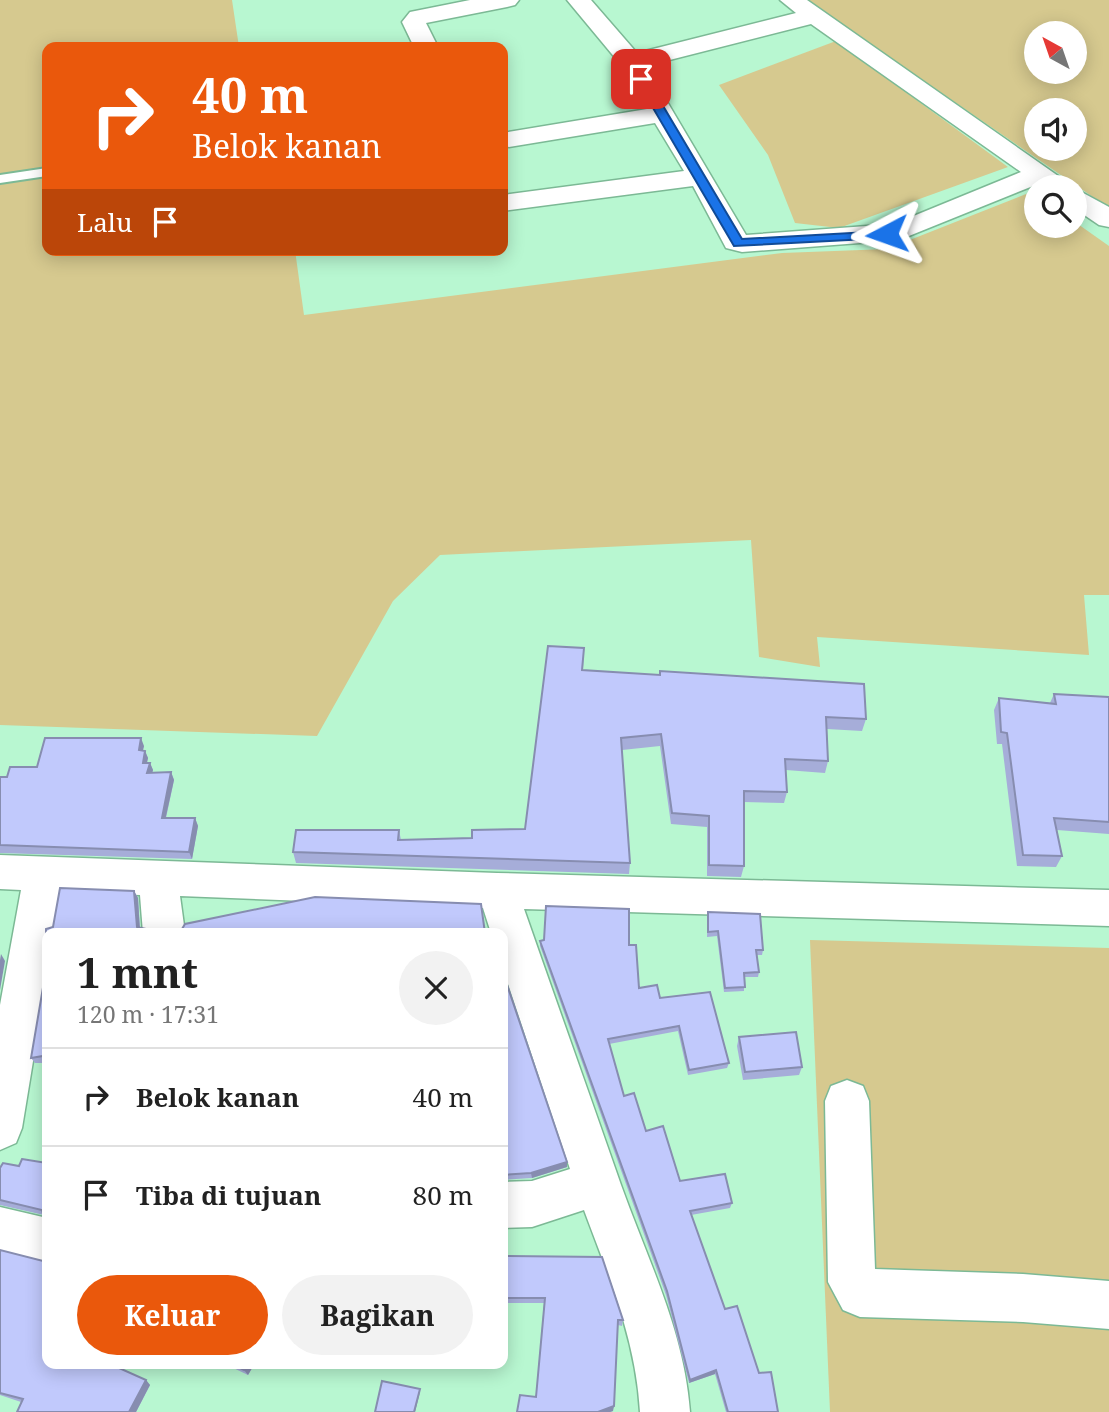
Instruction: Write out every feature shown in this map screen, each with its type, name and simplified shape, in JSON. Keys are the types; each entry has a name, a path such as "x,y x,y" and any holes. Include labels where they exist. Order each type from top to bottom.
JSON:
{"street":[{"path":"424,42 414,22 418,17 507,0"},
{"path":"579,0 631,62 701,177 736,242 742,244 899,232 1024,189"},
{"path":"792,0 1044,175"},
{"path":"631,62 705,46 816,15"},
{"path":"509,139 663,114"},
{"path":"508,202 701,177"},
{"path":"1087,205 1109,219"},
{"path":"0,872 497,891 1109,908"},
{"path":"0,1129 44,873"},
{"path":"158,876 163,928"},
{"path":"497,891 586,1140 598,1183 657,1343 665,1412"},
{"path":"847,1101 852,1282 860,1293 1023,1298 1109,1305"},
{"path":"508,1205 532,1203 598,1183"},
{"path":"0,1230 42,1240"}],"lane":[{"path":"0,179 42,173"}],"shaded area":[{"path":"0,0 232,0 238,42 42,42 42,256 296,256 304,315 782,253 887,249 1024,195 1024,238 1087,238 1087,230 1109,246 1109,595 1084,595 1089,655 817,637 820,667 759,657 751,540 440,555 393,601 317,736 0,725"},
{"path":"806,0 1109,0 1109,208 1087,193 1087,175 1061,175 1041,161 1087,161 1087,98 1024,98 1024,150"},
{"path":"836,41 1008,167 839,228 795,223 768,155 719,85"},
{"path":"810,940 1109,948 1109,1412 830,1412"}],"building":[{"path":"548,646 584,648 582,670 660,675 660,671 864,684 866,719 826,717 828,761 785,759 787,792 744,791 744,866 709,865 709,816 672,813 661,734 621,738 630,863 293,852 296,830 399,830 398,840 472,838 472,830 525,829"},
{"path":"1054,694 1109,697 1109,822 1054,818 1062,856 1023,855 1007,733 1001,732 999,698 1056,704"},
{"path":"45,738 141,738 139,750 145,751 143,763 150,763 147,773 171,772 162,818 195,818 189,852 0,845 0,777 7,777 10,767 37,767"},
{"path":"60,888 134,891 137,927 142,928 50,928 53,927"},
{"path":"315,897 481,904 484,928 183,928 185,924"},
{"path":"546,906 629,909 629,945 636,945 639,988 657,985 660,998 710,992 729,1063 689,1070 679,1026 608,1039 624,1096 634,1093 646,1131 663,1126 680,1181 725,1174 732,1203 690,1211 725,1309 737,1306 759,1373 771,1372 778,1412 728,1412 716,1370 690,1380 667,1291 540,941 544,940"},
{"path":"708,912 760,914 763,950 756,950 759,972 744,973 745,987 725,988 718,931 708,932"},
{"path":"508,988 567,1162 531,1173 508,1175"},
{"path":"42,993 42,1056 31,1058"},
{"path":"796,1032 802,1067 745,1072 739,1037"},
{"path":"22,1159 42,1162 42,1210 0,1200 0,1168 3,1163 19,1166"},
{"path":"0,1250 42,1261 42,1369 121,1369 146,1380 129,1412 17,1412 23,1399 0,1393"},
{"path":"508,1256 602,1257 623,1320 618,1320 614,1406 598,1412 517,1412 520,1395 536,1397 545,1298 508,1298"},
{"path":"382,1381 420,1389 414,1412 375,1412"}],"route":[{"path":"641,79 701,177 736,242 742,244 887,234"}]}
